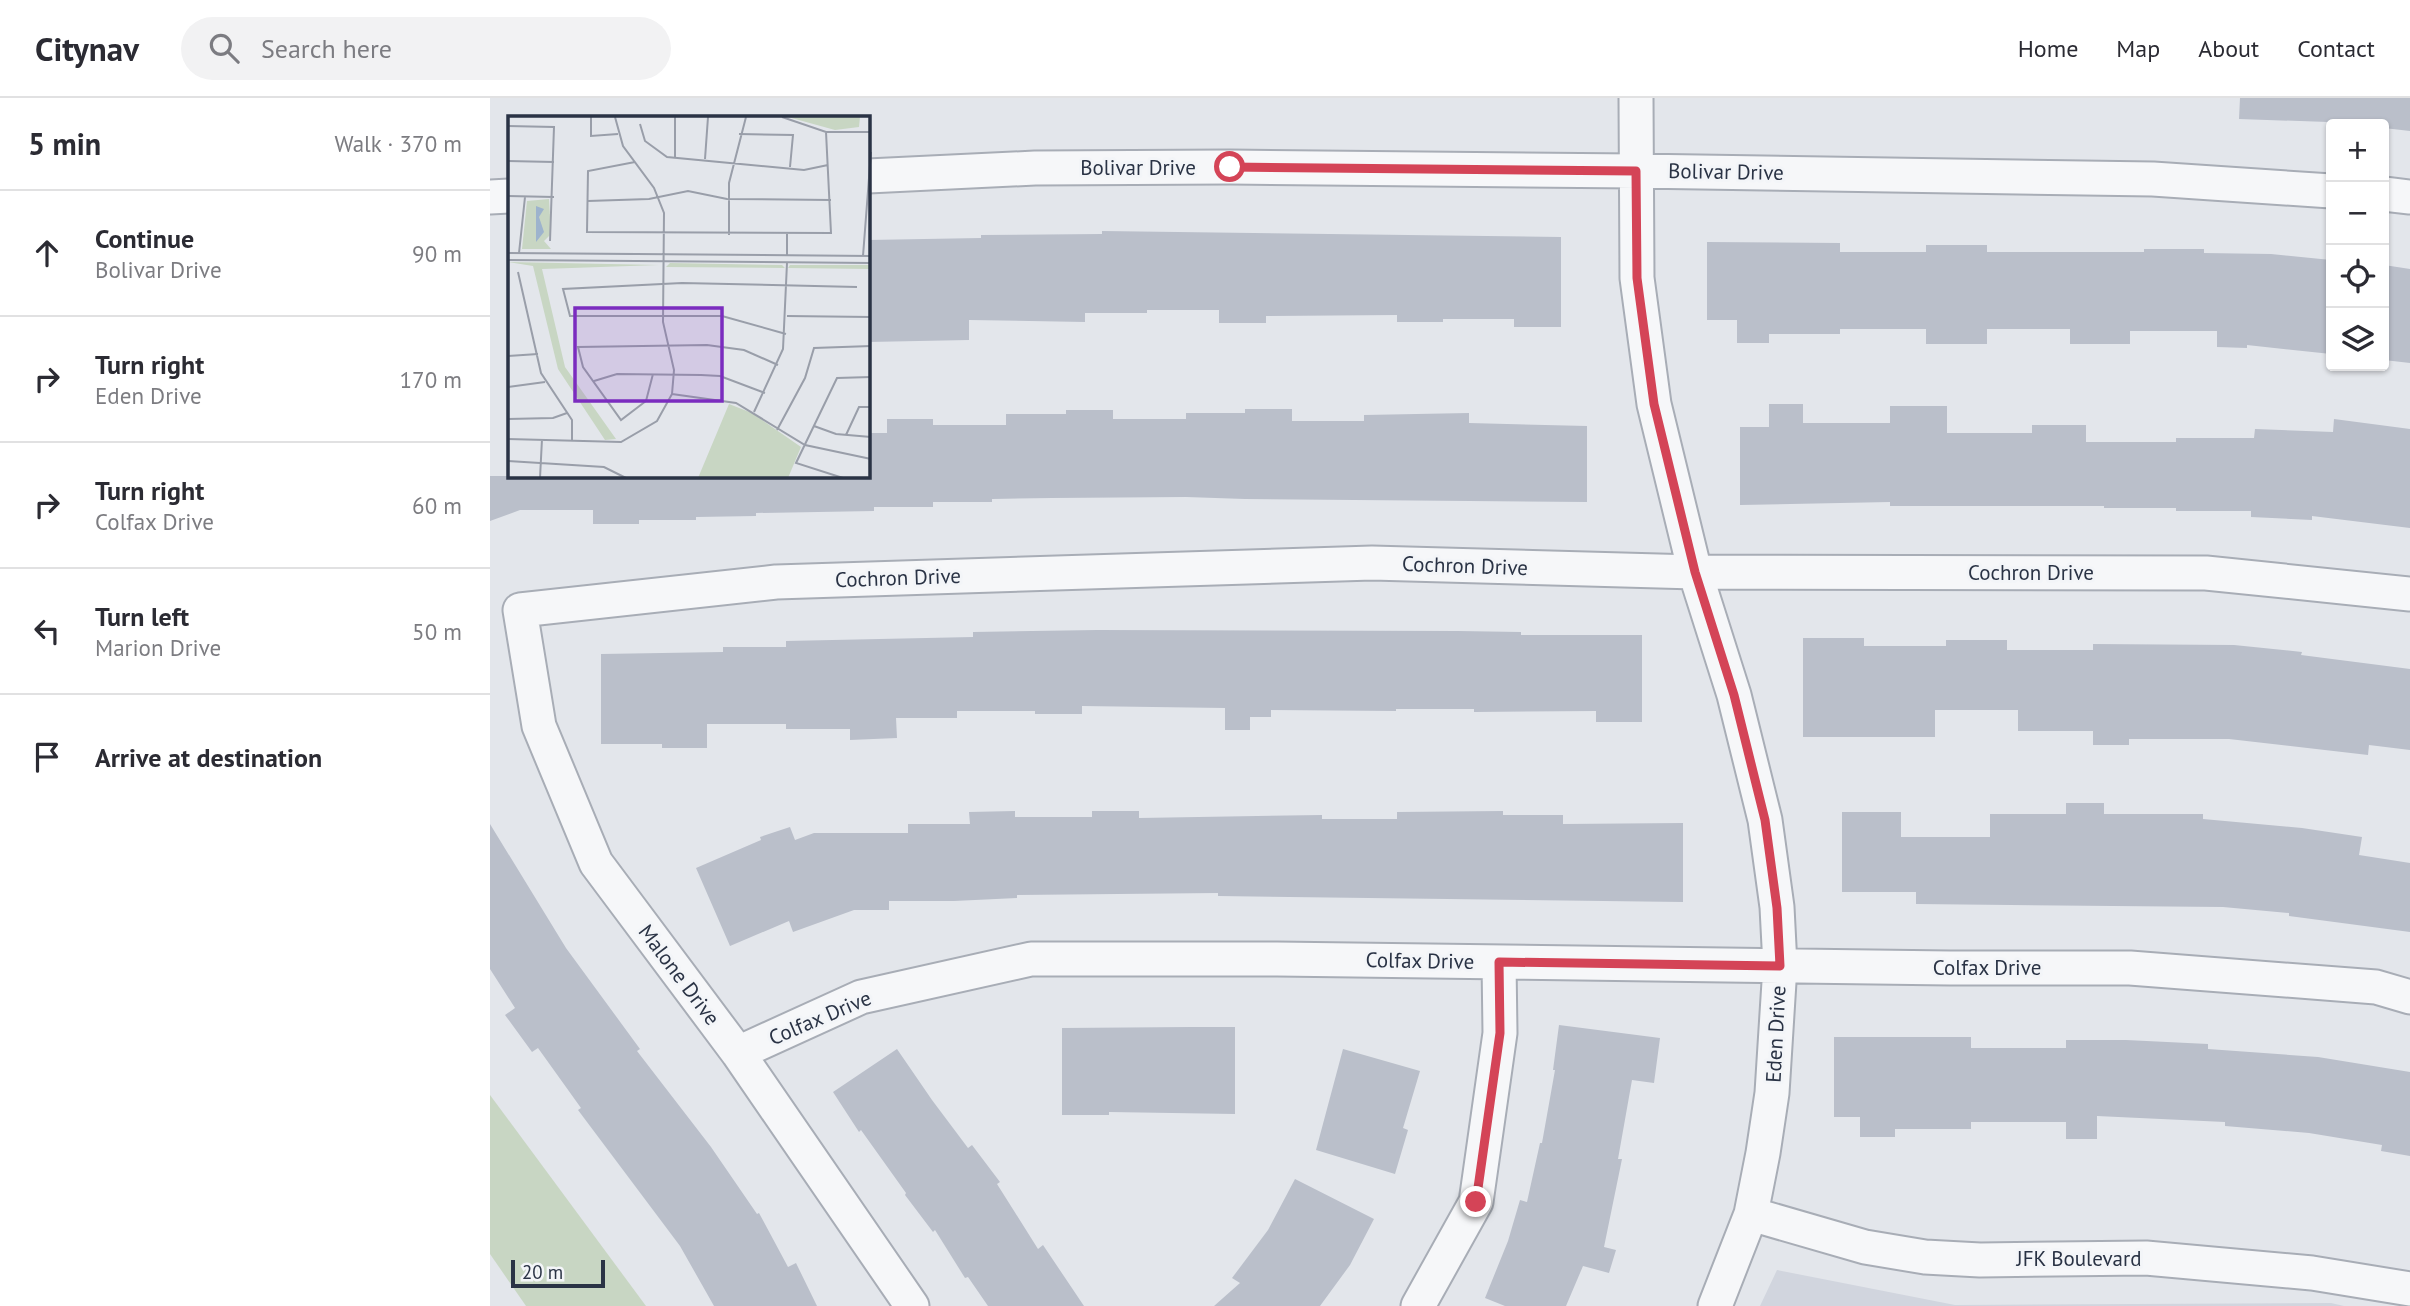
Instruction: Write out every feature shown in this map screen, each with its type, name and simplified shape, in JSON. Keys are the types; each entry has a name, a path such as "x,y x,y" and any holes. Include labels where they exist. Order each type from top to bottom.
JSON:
{"street":[{"name":"Eden Drive","path":"1636,98 1637,278 1654,404 1695,572 1734,695 1765,820 1777,908 1780,966 1772,1093 1751,1214 1715,1306"},
{"name":"Bolivar Drive","path":"870,176 1077,168 1636,171 2154,179 2326,191"},
{"path":"2389,195 2410,197"},
{"path":"490,197 508,196"},
{"name":"Cochron Drive","path":"520,610 776,582 1372,563 1695,572 2206,573 2410,594"},
{"name":"Malone Drive","path":"520,610 539,726 596,863 738,1053 912,1306"},
{"name":"Colfax Drive","path":"738,1053 861,997 1031,959 2130,968 2376,987 2410,998"},
{"path":"1418,1306 1476,1202 1500,1033 1499,962"},
{"name":"JFK Boulevard","path":"1751,1214 1865,1247 1925,1256 1980,1260 2146,1258 2312,1273 2410,1289"}],"shaded area":[{"path":"1777,1270 1955,1305 2331,1303 2344,1306 1760,1306"}],"green space":[{"path":"490,1095 646,1306 526,1306 490,1254"}],"building":[{"path":"2240,98 2410,98 2410,131 2389,129 2389,119 2326,119 2326,122 2239,119"},
{"path":"1102,231 1561,237 1561,327 1514,327 1514,319 1397,322 1397,315 1266,316 1266,323 1219,323 1219,310 1147,310 1147,313 1085,313 1085,322 969,320 969,340 870,342 870,240 981,238 981,235 1102,234"},
{"path":"1707,242 1840,243 1840,252 1926,252 1926,245 1987,245 1987,252 2144,252 2144,249 2204,249 2204,253 2271,254 2326,260 2326,353 2247,345 2247,348 2217,347 2217,331 2130,331 2130,344 2070,344 2070,329 1987,329 1987,344 1926,344 1926,329 1840,329 1840,334 1769,334 1769,343 1737,343 1737,320 1707,320"},
{"path":"2389,266 2410,269 2410,363 2389,361"},
{"path":"1769,404 1803,404 1803,423 1890,423 1890,406 1947,406 1947,433 2032,433 2032,425 2086,425 2086,442 2176,442 2176,438 2254,438 2255,429 2333,432 2334,419 2410,429 2410,528 2312,516 2312,520 2251,517 2251,511 2176,511 2176,508 1890,506 1890,502 1740,505 1740,427 1769,427"},
{"path":"1245,409 1292,409 1292,421 1364,421 1364,415 1469,413 1469,423 1587,426 1587,502 1186,497 992,499 992,502 933,502 933,507 874,507 874,511 756,513 756,516 696,517 696,520 639,520 639,524 593,524 593,510 520,510 490,521 490,476 870,478 870,433 887,433 887,419 933,419 933,425 1006,425 1006,414 1066,414 1066,410 1113,410 1113,419 1186,419 1186,413 1245,413"},
{"path":"1458,631 1521,632 1521,635 1642,635 1642,722 1596,722 1596,711 1271,710 1271,717 1250,717 1250,730 1225,730 1225,708 1082,706 1082,714 957,711 957,718 896,718 897,738 850,740 850,729 786,729 786,724 707,724 707,748 662,748 662,744 601,744 601,654 723,652 723,647 786,647 786,641 973,637 973,632"},
{"path":"1803,638 1864,638 1864,646 1946,646 1946,640 2007,640 2007,650 2093,650 2093,644 2234,645 2302,652 2301,655 2410,669 2410,750 2369,745 2368,755 2229,739 2129,739 2129,745 2093,745 2093,731 2018,731 2018,710 1935,710 1935,737 1803,737"},
{"path":"2066,803 2104,803 2104,814 2203,814 2203,819 2302,828 2362,837 2359,855 2410,863 2410,932 2289,916 2289,913 2223,907 1916,904 1916,892 1842,892 1842,812 1901,812 1901,837 1990,837 1990,814 2066,814"},
{"path":"1015,811 1015,817 1092,817 1092,811 1139,811 1139,818 1322,815 1322,819 1397,819 1397,812 1503,811 1503,815 1563,815 1563,824 1683,823 1683,902 1218,896 1218,893 1017,895 1017,898 954,901 889,901 889,910 854,910 793,932 789,921 730,946 696,868 761,840 760,837 790,827 795,840 814,833 908,833 908,824 970,824 969,812"},
{"path":"490,824 566,948 640,1049 637,1051 711,1147 757,1214 759,1213 788,1267 796,1263 817,1306 714,1306 680,1246 578,1110 581,1108 538,1048 532,1052 505,1015 515,1008 490,969"},
{"path":"1559,1025 1660,1038 1654,1083 1632,1080 1618,1159 1622,1159 1604,1247 1616,1250 1609,1273 1583,1266 1566,1306 1505,1306 1485,1298 1508,1241 1520,1200 1527,1202 1542,1143 1555,1070"},
{"path":"1235,1027 1235,1114 1109,1112 1109,1115 1062,1115 1062,1028"},
{"path":"1834,1037 1971,1037 1971,1048 2066,1048 2066,1040 2208,1044 2208,1049 2318,1057 2410,1072 2410,1156 2381,1151 2382,1145 2309,1133 2225,1126 2225,1122 2097,1116 2097,1139 2066,1139 2066,1122 1971,1122 1971,1129 1895,1129 1895,1137 1860,1137 1860,1117 1834,1117"},
{"path":"897,1049 968,1148 972,1145 1000,1182 997,1184 1038,1249 1043,1245 1084,1306 988,1306 968,1277 965,1278 935,1230 933,1232 905,1195 833,1092"},
{"path":"1343,1049 1420,1071 1403,1128 1408,1130 1395,1174 1316,1150"},
{"path":"1295,1179 1374,1219 1350,1265 1320,1306 1214,1306 1240,1283 1232,1278 1268,1230"}],"route":[{"path":"1230,167 1636,171 1637,278 1654,404 1695,572 1734,695 1765,820 1777,908 1780,966 1499,962 1500,1033 1476,1202"}]}
